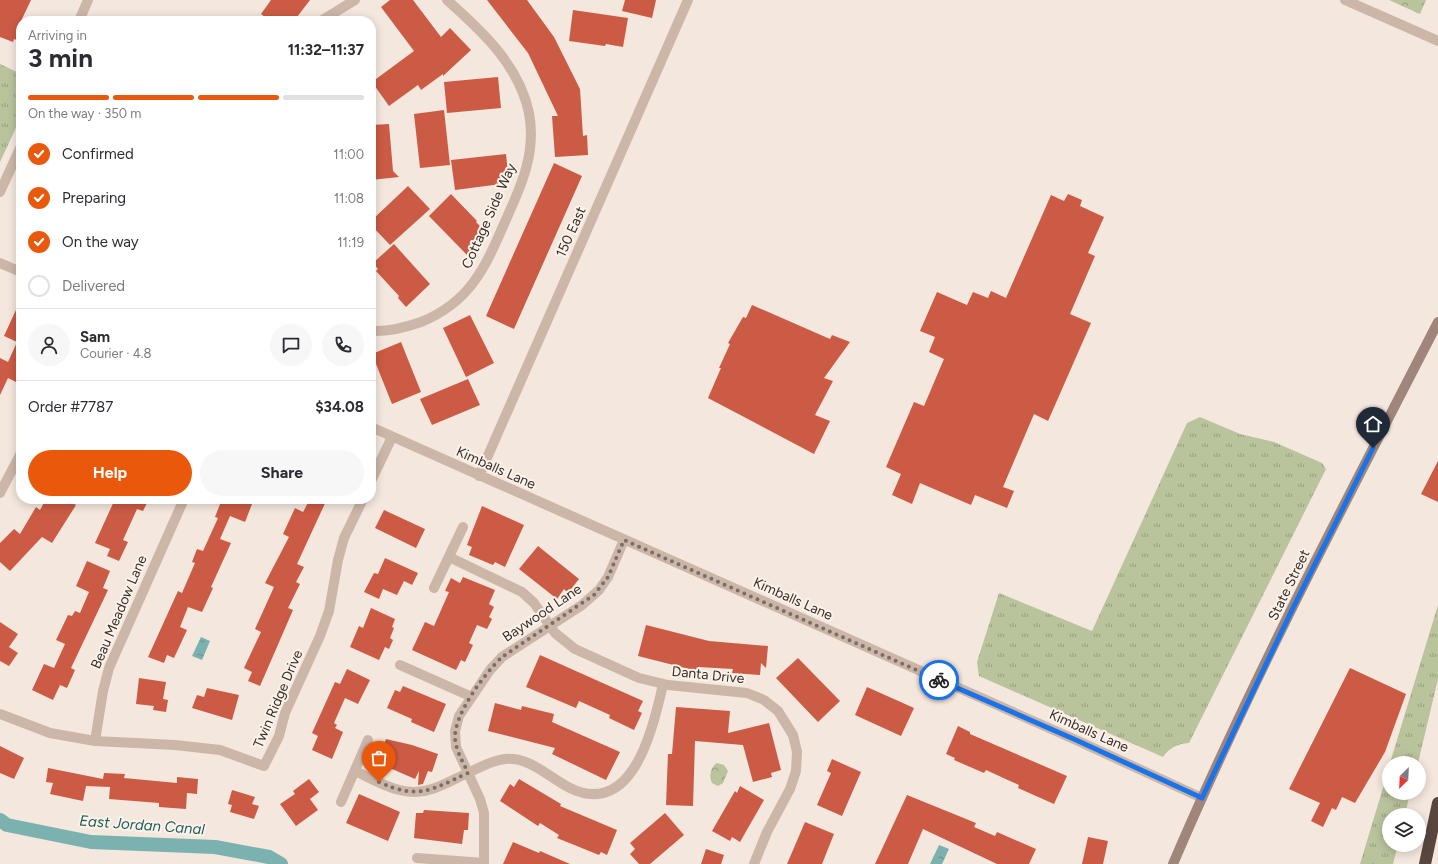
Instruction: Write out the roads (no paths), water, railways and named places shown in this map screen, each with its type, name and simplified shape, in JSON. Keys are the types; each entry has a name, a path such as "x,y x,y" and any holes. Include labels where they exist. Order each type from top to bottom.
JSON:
{"highway":[{"path":"1424,864 1438,803"}],"main road":[{"name":"State Street","path":"1173,864 1202,798 1292,610 1438,322"}],"street":[{"path":"81,16 88,0"},
{"path":"329,16 355,0"},
{"name":"Cottage Side Way","path":"376,331 399,329 427,320 452,306 467,293 480,275 490,256 520,190 528,166 530,154 529,113 520,87 505,60 494,46 447,0"},
{"name":"150 East","path":"479,476 688,0"},
{"path":"1345,0 1438,41"},
{"path":"0,192 16,157"},
{"path":"0,263 16,270"},
{"name":"Kimballs Lane","path":"376,429 1076,740 1202,798"},
{"path":"376,471 392,437"},
{"path":"0,493 16,463"},
{"name":"Beau Meadow Lane","path":"95,740 102,691 109,668 182,504"},
{"name":"Twin Ridge Drive","path":"0,714 50,732 95,740 175,745 220,750 264,766 279,736 285,713 325,624 344,538 361,504"},
{"path":"434,588 462,527"},
{"name":"Baywood Lane","path":"484,863 484,813 456,747 455,731 459,716 490,670 499,660 588,600 599,590 608,577 624,540"},
{"name":"Danta Drive","path":"449,557 522,592 534,603 549,626 575,649 625,672 663,684 747,693 771,705 789,726 796,748 796,771 790,789 767,832 754,864"},
{"path":"400,665 472,697"},
{"path":"355,771 391,788 413,792 432,789 495,761 519,760 532,764 577,791 592,793 606,792 622,783 637,765 654,721 663,684"},
{"path":"341,802 368,740"},
{"path":"417,858 484,863"}],"water":[{"path":"201,637 210,641 202,660 192,656"},
{"path":"939,845 949,849 942,864 930,864"}],"waterway":[{"name":"East Jordan Canal","path":"0,820 7,825 91,842 215,847 269,857 281,864"}]}
